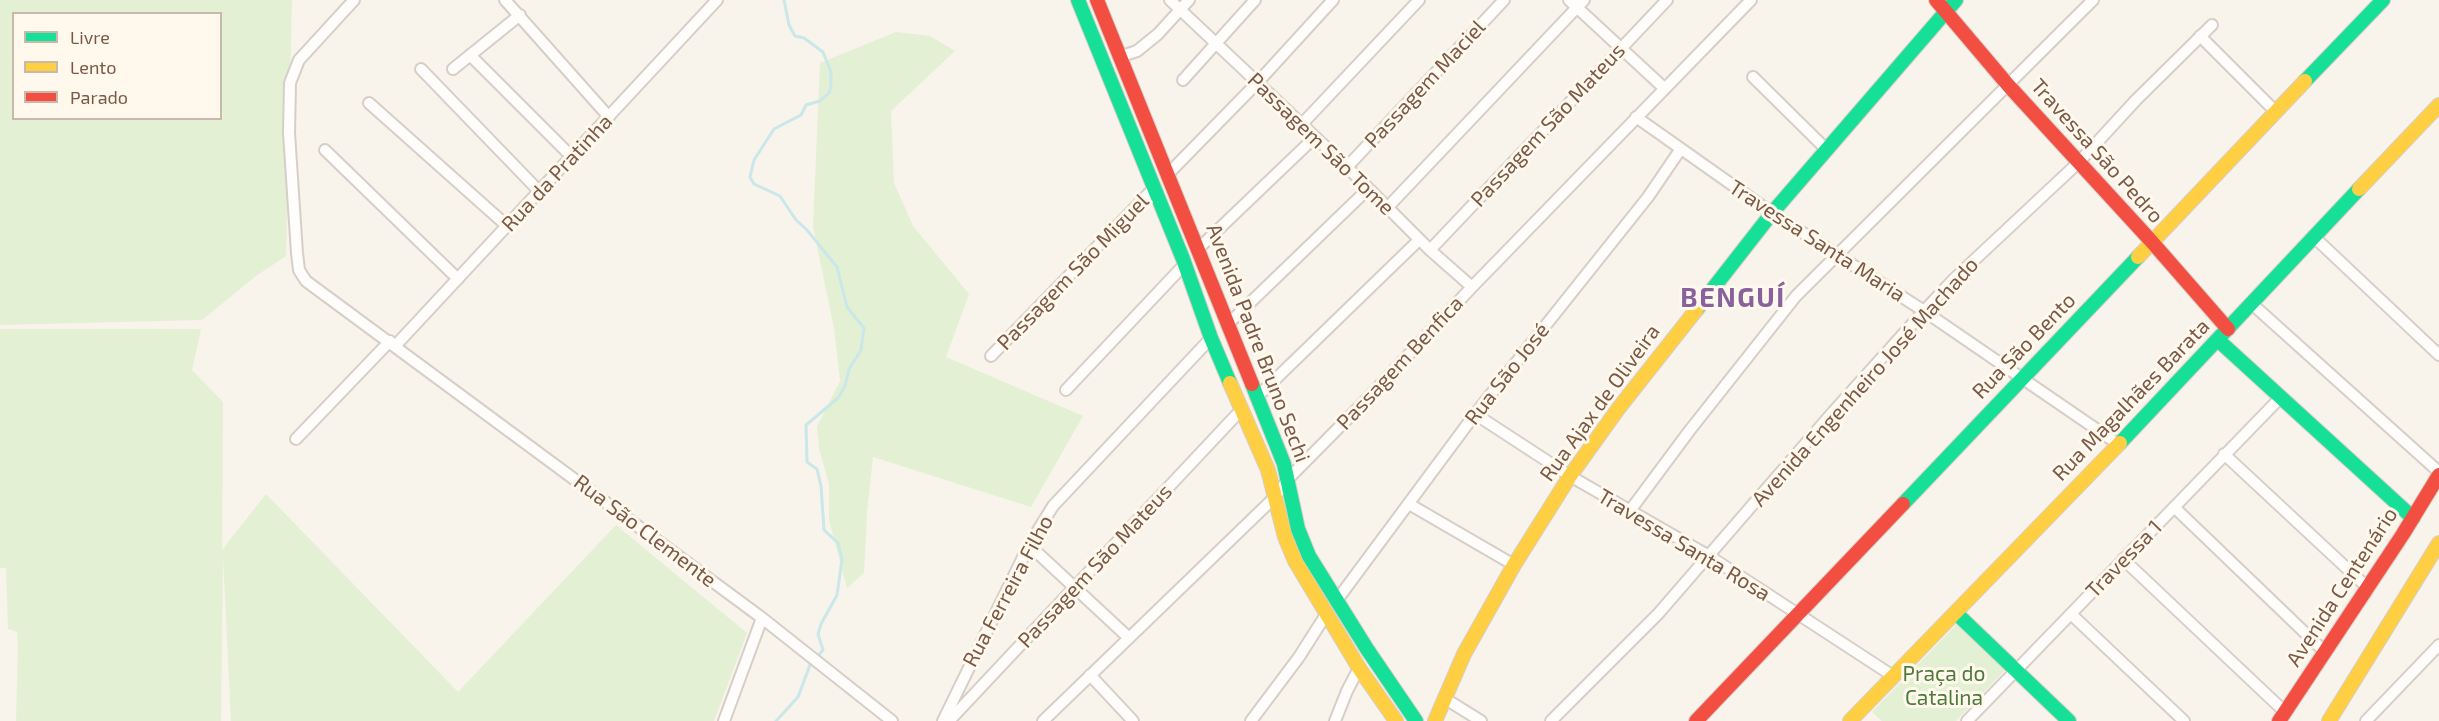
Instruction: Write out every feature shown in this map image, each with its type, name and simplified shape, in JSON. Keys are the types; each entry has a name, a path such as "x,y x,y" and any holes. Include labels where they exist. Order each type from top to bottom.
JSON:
{"street":[{"name":"Rua São Clemente","path":"354,0 299,60 290,83 289,133 297,253 299,270 306,281 393,343 762,618 892,721"},
{"path":"505,0 609,117"},
{"name":"Rua da Pratinha","path":"296,439 458,279 538,190 717,0"},
{"name":"Avenida Padre Bruno Sechi","path":"1078,0 1154,188 1210,338 1268,470 1285,537 1295,561 1359,668 1396,721"},
{"name":"Avenida Padre Bruno Sechi","path":"1097,0 1199,248 1227,325 1258,396 1289,478 1298,529 1309,556 1416,721"},
{"name":"Passagem São Tome","path":"1170,0 1347,167 1419,240 1472,287"},
{"path":"1119,57 1137,51 1158,34 1189,0"},
{"path":"1183,80 1255,0"},
{"path":"1168,174 1258,82 1333,0"},
{"path":"1302,124 1419,0"},
{"name":"Passagem Maciel","path":"1347,167 1504,0"},
{"name":"Passagem São Mateus","path":"1430,250 1667,0"},
{"name":"Passagem Benfica","path":"1043,721 1275,497 1289,478 1751,0"},
{"name":"Travessa São Pedro","path":"1936,0 2008,85 2152,242 2223,334 2280,398 2413,518"},
{"name":"Rua Ajax de Oliveira","path":"1435,721 1464,654 1514,565 1570,476 1618,409 1772,213 1956,0"},
{"path":"1629,512 1690,430 1796,297 2093,0"},
{"name":"Rua São Bento","path":"1696,721 2382,0"},
{"path":"1387,208 1576,2 1620,49 1664,88"},
{"path":"453,69 520,15"},
{"name":"Avenida Engenheiro José Machado","path":"1551,721 1658,614 1833,412 1954,279 2079,162 2136,100 2212,25"},
{"path":"2200,36 2276,112"},
{"path":"470,55 571,156"},
{"path":"421,69 538,190"},
{"path":"1753,77 1826,148"},
{"path":"369,103 506,225"},
{"name":"Rua Magalhães Barata","path":"1850,721 2118,444 2439,105"},
{"name":"Travessa Santa Maria","path":"1636,117 1772,213 1924,311 2118,444"},
{"path":"1199,248 1315,137"},
{"path":"325,150 458,279"},
{"name":"Rua São José","path":"1337,600 1475,414 1648,197 1680,150"},
{"name":"Passagem São Miguel","path":"992,356 1154,188"},
{"path":"1227,325 1368,189"},
{"path":"2313,236 2439,355"},
{"path":"1258,396 1419,240"},
{"path":"1066,390 1184,265"},
{"path":"2251,303 2439,474"},
{"name":"Rua Ferreira Filho","path":"943,721 951,700 1029,545 1053,506 1210,338"},
{"name":"Travessa 1","path":"1967,721 2280,398"},
{"name":"Passagem São Mateus","path":"950,721 1241,410"},
{"name":"Travessa Santa Rosa","path":"1475,414 1629,512 1709,556 1893,676"},
{"path":"2224,454 2368,588"},
{"name":"Avenida Centenário","path":"2282,717 2368,588 2439,474"},
{"path":"1409,504 1514,565"},
{"path":"2174,507 2325,652"},
{"path":"2330,721 2439,543"},
{"path":"1029,545 1128,638"},
{"path":"2123,559 2282,717"},
{"path":"1251,721 1299,657 1327,613"},
{"path":"1956,613 2069,721"},
{"path":"2072,615 2184,721"},
{"path":"724,721 762,618"},
{"path":"2366,721 2439,645"},
{"path":"1335,721 1359,668"},
{"path":"1090,675 1133,721"},
{"path":"1444,698 1481,721"}],"green space":[{"path":"0,0 292,0 286,256 256,276 202,320 0,325"},
{"path":"896,32 930,36 955,51 891,111 894,183 913,226 969,294 946,357 1083,416 1031,507 873,457 864,573 847,588 829,520 829,484 819,448 817,427 840,381 834,328 813,227 820,63"},
{"path":"0,329 201,329 192,370 223,402 222,550 266,494 458,692 616,525 747,633 714,721 231,721 223,557 221,721 16,721 17,632 8,629 6,568 0,568"},
{"name":"Praça do Catalina","path":"1957,624 2005,670 1956,721 1882,721 1872,712"}],"waterway":[{"path":"776,721 798,697 810,665 823,650 818,634 837,595 842,559 838,543 824,530 821,486 817,469 807,462 806,425 838,398 845,386 849,369 861,350 864,328 847,307 837,267 796,220 780,196 754,184 750,177 754,160 774,129 801,115 806,105 820,101 829,93 831,86 831,72 823,52 804,38 795,36 789,25 784,0"}],"traffic: fast":[{"path":"1078,0 1183,259 1211,338 1230,383"},
{"path":"1697,309 1772,213 1956,0"},
{"path":"2305,81 2383,0"},
{"path":"2120,443 2359,189"},
{"path":"1903,504 2138,257"},
{"path":"2218,340 2413,518"},
{"path":"1252,384 1284,464 1298,529 1309,556 1367,649 1416,721"},
{"path":"1956,613 2069,721"}],"traffic: slow":[{"path":"2138,257 2305,81"},
{"path":"2359,189 2439,105"},
{"path":"1435,721 1464,654 1514,565 1570,476 1618,409 1697,309"},
{"path":"1230,383 1268,470 1285,537 1295,561 1359,668 1396,721"},
{"path":"1850,721 2120,443"},
{"path":"2329,721 2439,543"}],"traffic: jam":[{"path":"1097,0 1252,384"},
{"path":"1936,0 2008,85 2152,242 2228,329"},
{"path":"2279,721 2403,534 2439,475"},
{"path":"1696,721 1903,504"}],"district":[{"name":"BENGUÍ","path":"1733,298"}]}
